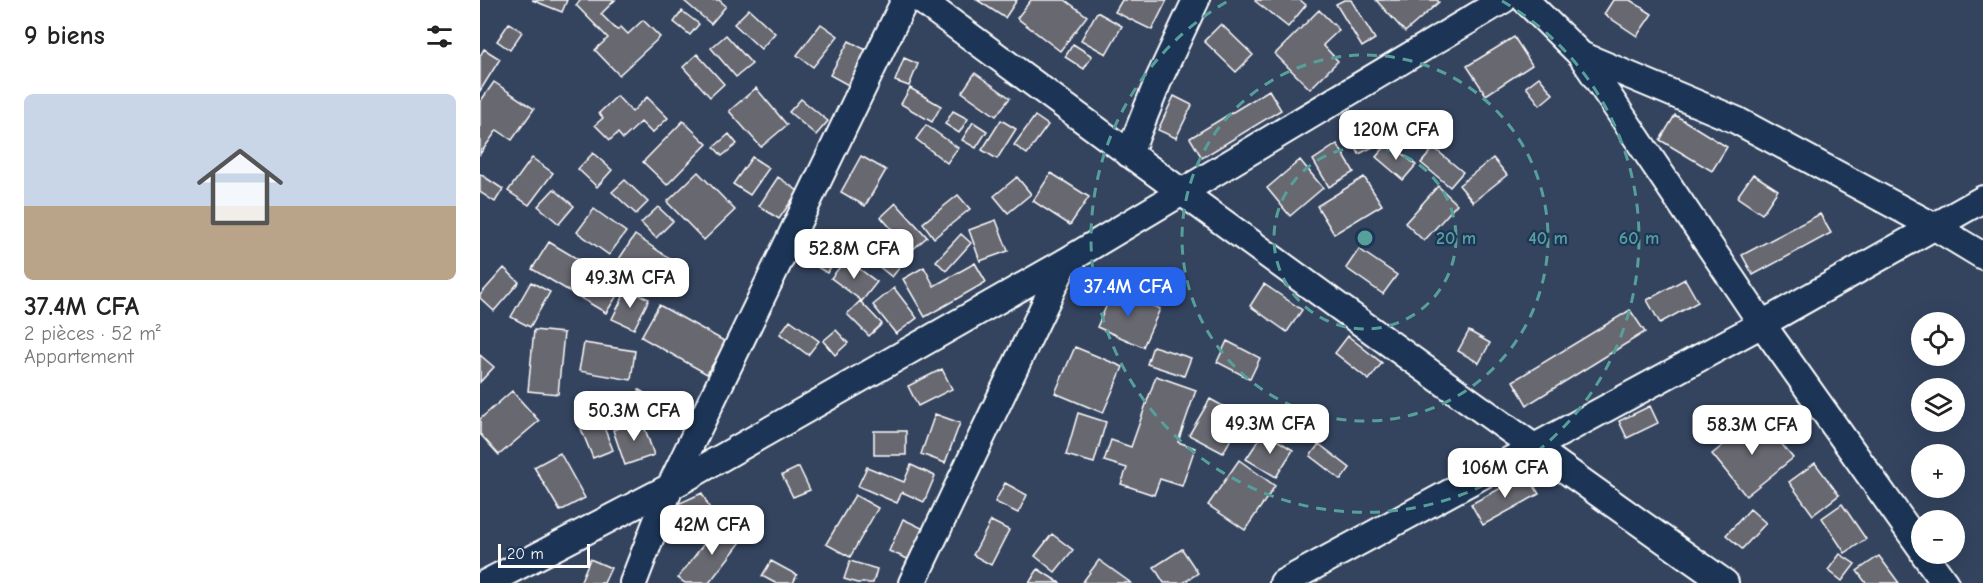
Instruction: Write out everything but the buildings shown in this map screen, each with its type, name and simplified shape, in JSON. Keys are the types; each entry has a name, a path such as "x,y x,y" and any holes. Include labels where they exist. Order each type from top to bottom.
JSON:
{"street":[{"path":"633,583 670,487 905,0"},
{"path":"921,0 1181,193 1533,448 1725,583"},
{"path":"1129,154 1159,79 1196,0"},
{"path":"486,583 670,487 1065,262 1503,0"},
{"path":"1525,0 1581,55 1762,324 1911,534"},
{"path":"1581,55 1736,120 1935,227 1983,256"},
{"path":"1283,583 1762,324 1983,199"},
{"path":"912,583 1065,262"},
{"path":"1931,564 1945,583"}]}
